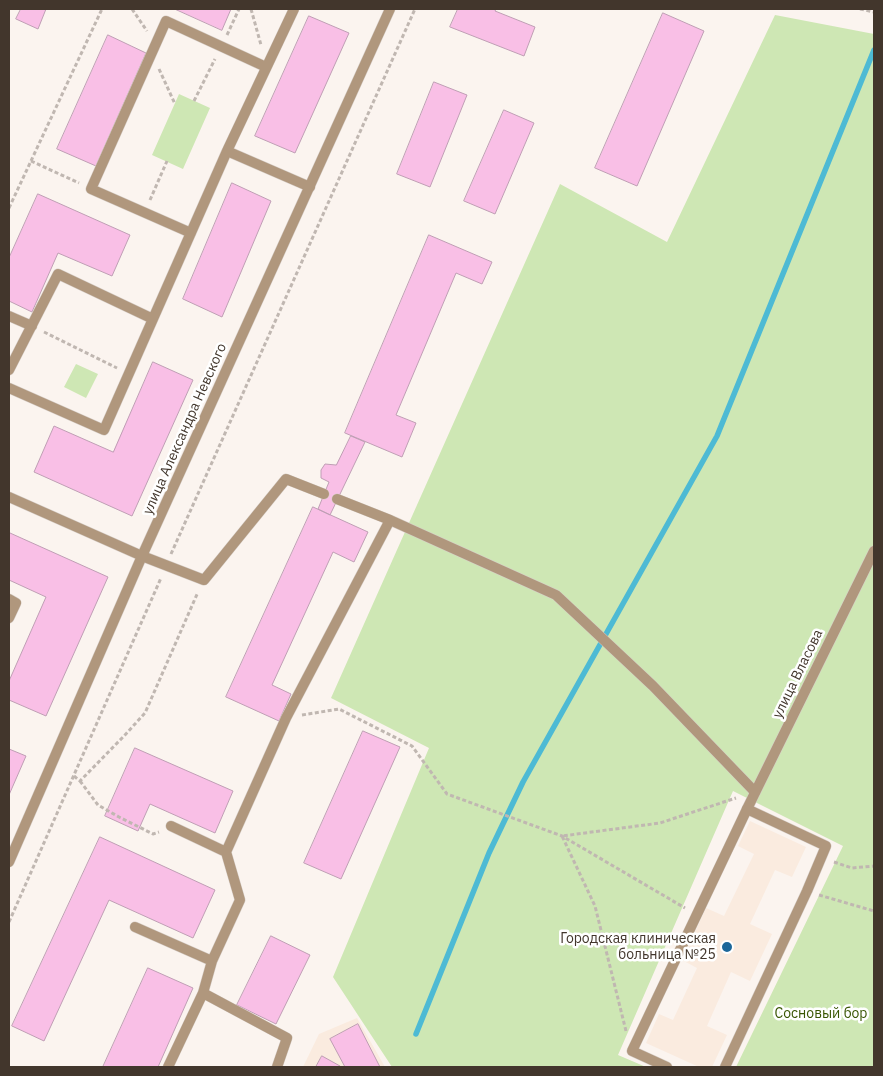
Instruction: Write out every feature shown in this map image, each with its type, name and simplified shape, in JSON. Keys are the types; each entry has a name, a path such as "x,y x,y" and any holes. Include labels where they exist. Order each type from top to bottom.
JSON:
{"street":[{"path":"9,388 104,430 227,150 294,9"},
{"name":"улица Александра Невского","path":"9,862 142,556 390,9"},
{"path":"191,233 91,189 166,21 266,67"},
{"path":"227,150 310,187"},
{"path":"9,370 58,274 153,318"},
{"path":"9,316 32,326"},
{"path":"9,497 142,556 204,580 286,479 324,494"},
{"path":"338,499 390,520 556,595 653,686 755,792"},
{"path":"168,1067 203,993 212,961 240,900 226,852 286,718 390,520"},
{"name":"улица Власова","path":"632,1051 755,792 874,551"},
{"path":"9,599 16,603 9,618"},
{"path":"725,1067 826,846 747,809"},
{"path":"171,826 226,852"},
{"path":"135,927 212,961"},
{"path":"203,993 287,1038 278,1067"},
{"path":"632,1051 667,1067"}],"path":[{"path":"9,208 102,9"},
{"path":"132,9 154,48 175,104"},
{"path":"194,101 240,9"},
{"path":"251,9 266,67"},
{"path":"9,922 415,9"},
{"path":"860,9 874,12"},
{"path":"31,161 91,189"},
{"path":"145,212 167,161"},
{"path":"32,326 129,374"},
{"path":"80,781 145,713 204,580"},
{"path":"286,718 338,709 412,746 447,794 562,836 697,914"},
{"path":"74,775 98,805 119,817 154,834 171,826"},
{"path":"562,836 660,823 755,792"},
{"path":"562,836 595,906 632,1051"},
{"path":"822,857 852,868 874,866"},
{"path":"807,891 874,912"}],"shaded area":[{"name":"Городская клиническая больница №25","path":"750,821 806,847 792,877 775,870 750,924 772,934 750,981 731,972 707,1026 727,1035 712,1067 699,1067 646,1043 659,1014 673,1020 697,968 682,960 706,908 724,916 754,854 738,846"},
{"path":"357,1018 385,1067 303,1067 319,1034"}],"green space":[{"name":"Сосновый бор","path":"775,15 874,34 874,1067 736,1067 843,846 733,791 618,1055 646,1067 392,1067 333,977 429,748 331,698 560,184 667,242"},
{"path":"179,94 210,108 183,169 152,155"},
{"path":"76,364 98,374 86,398 64,387"}],"building":[{"path":"21,9 46,9 38,29 16,19"},
{"path":"175,9 231,9 222,30"},
{"path":"458,9 496,9 495,11 535,27 524,56 450,27"},
{"path":"663,13 704,31 637,186 595,168"},
{"path":"309,16 349,33 295,153 255,136"},
{"path":"108,35 146,53 96,166 57,149"},
{"path":"434,82 467,95 430,187 397,174"},
{"path":"504,110 534,123 495,214 464,201"},
{"path":"232,183 271,201 222,317 183,299"},
{"path":"38,194 130,235 112,276 58,253 32,312 9,301 9,258"},
{"path":"429,235 492,262 482,284 456,273 396,415 416,423 402,457 345,433"},
{"path":"153,362 193,380 132,516 34,472 54,426 113,452"},
{"path":"351,436 365,442 330,515 318,509 329,482 321,478 321,470 325,464 336,465"},
{"path":"313,507 368,532 354,562 333,552 272,685 291,694 279,721 226,697"},
{"path":"10,533 108,577 46,716 9,700 9,681 46,597 9,580"},
{"path":"363,731 400,747 341,879 304,863"},
{"path":"135,748 233,791 215,833 150,804 138,831 105,816"},
{"path":"9,749 26,756 9,795"},
{"path":"100,837 215,890 193,938 109,900 44,1041 12,1026"},
{"path":"271,936 310,955 276,1024 237,1005"},
{"path":"148,968 193,988 158,1067 103,1067"},
{"path":"358,1024 380,1067 345,1067 330,1039"},
{"path":"322,1056 340,1066 316,1067"}],"waterway":[{"path":"416,1034 489,853 523,782 717,436 874,50"}],"place":[{"name":"Городская клиническая больница №25","path":"727,947"}]}
